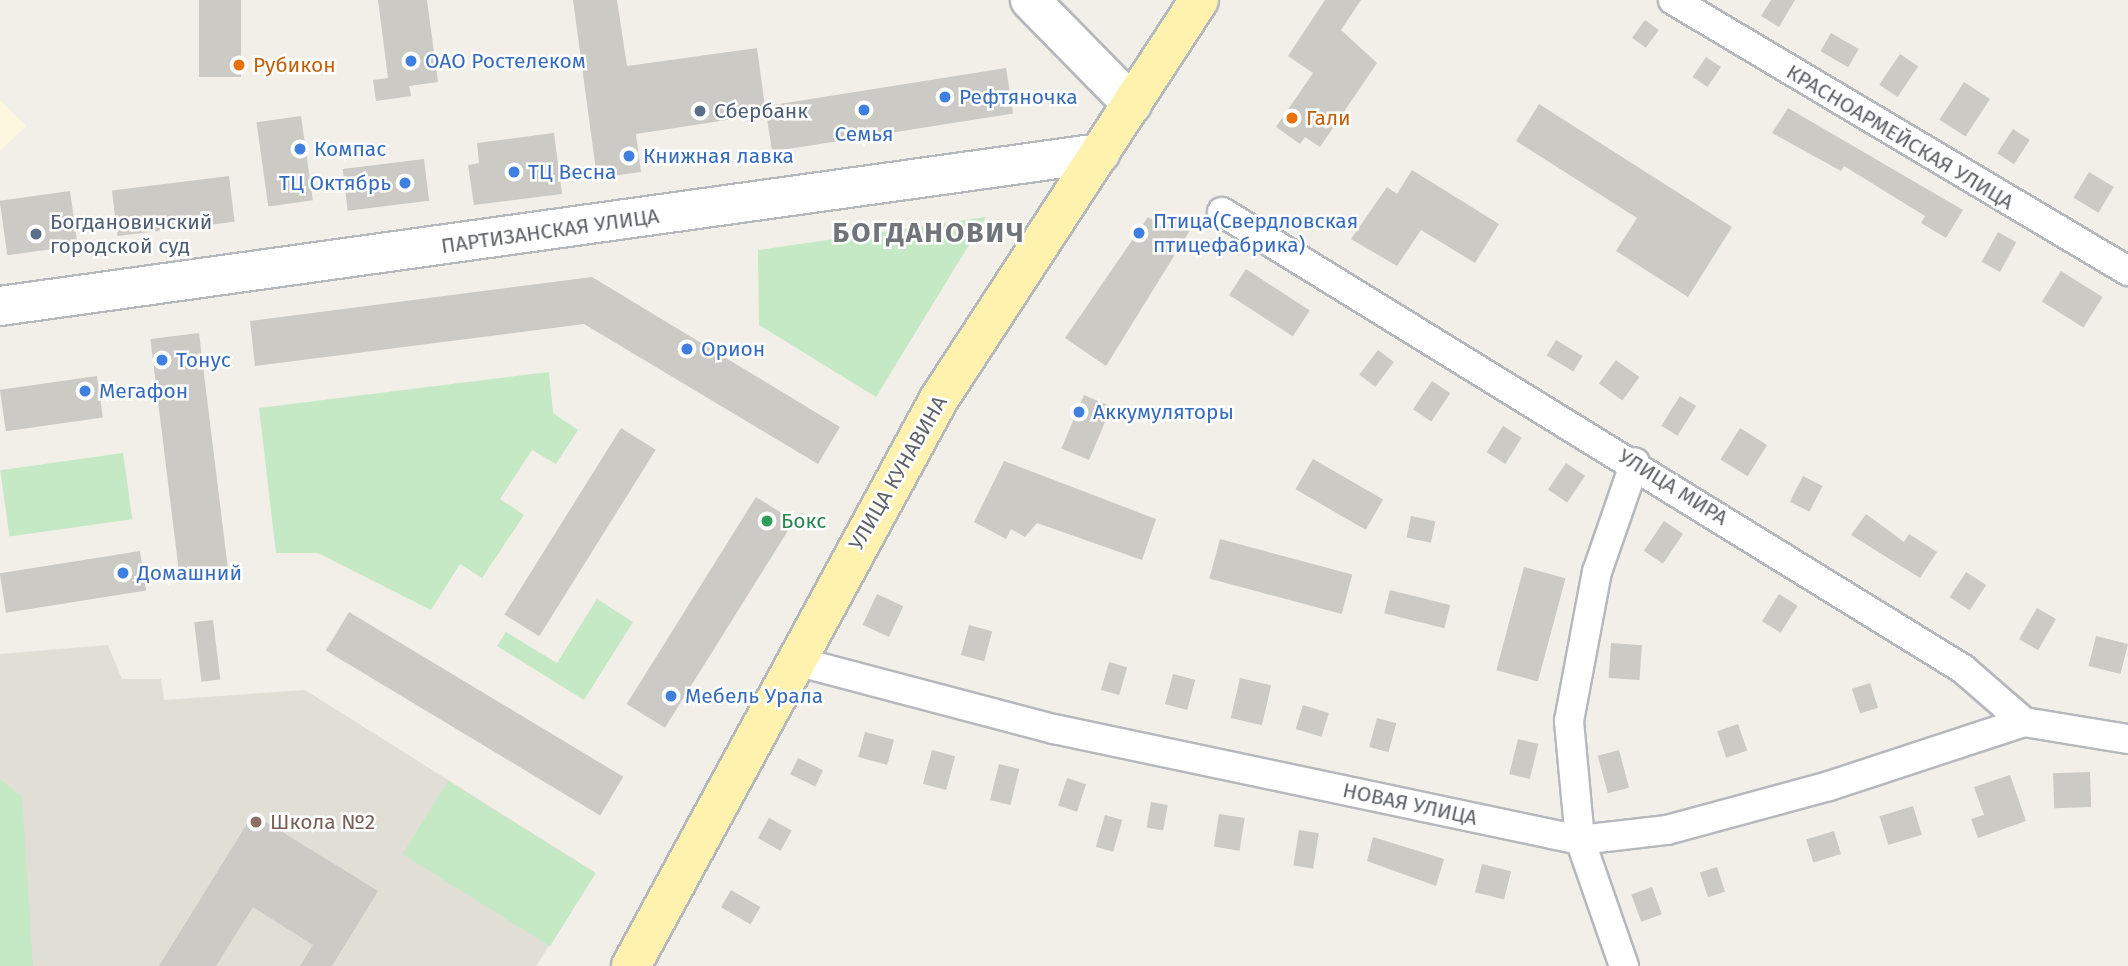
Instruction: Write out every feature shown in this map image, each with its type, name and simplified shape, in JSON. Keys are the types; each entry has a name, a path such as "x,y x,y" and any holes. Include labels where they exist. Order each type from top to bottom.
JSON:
{"main road":[{"name":"УЛИЦА КУНАВИНА","path":"631,966 792,660 939,399 1199,0"}],"street":[{"path":"1030,0 1132,104"},
{"name":"КРАСНОАРМЕЙСКАЯ УЛИЦА","path":"1673,0 2128,271"},
{"name":"ПАРТИЗАНСКАЯ УЛИЦА","path":"0,306 1100,153"},
{"name":"УЛИЦА МИРА","path":"1222,212 1634,462 1963,669 2024,722"},
{"path":"1625,966 1580,840 1569,721 1597,572 1634,462"},
{"name":"НОВАЯ УЛИЦА","path":"792,660 1055,729 1580,840 1667,830 1829,786 2024,722"},
{"path":"2024,722 2128,739"}],"shaded area":[{"path":"0,100 26,126 0,151"},
{"name":"Школа №2","path":"108,645 122,679 161,679 164,700 305,690 596,873 536,966 0,966 0,654"}],"green space":[{"path":"986,217 876,397 759,325 758,250"},
{"path":"549,372 553,413 578,430 556,464 532,450 500,499 524,515 482,578 460,564 431,610 318,553 276,553 259,408"},
{"path":"123,453 132,519 10,537 0,470"},
{"path":"597,599 633,622 584,700 497,646 506,632 557,663"},
{"path":"0,779 22,797 33,966 0,966"},
{"path":"448,781 596,873 550,946 402,854"}],"building":[{"path":"199,0 241,0 241,77 199,77"},
{"path":"378,0 427,0 438,82 409,86 411,96 376,101 373,80 388,78"},
{"path":"573,0 617,0 627,66 757,48 766,114 636,134 641,172 597,178"},
{"path":"1325,0 1361,0 1341,30 1377,63 1320,147 1305,137 1300,144 1276,127 1313,73 1288,56"},
{"path":"1771,0 1795,0 1779,27 1761,16"},
{"path":"1645,20 1659,30 1646,48 1632,38"},
{"path":"1831,33 1859,49 1848,67 1820,51"},
{"path":"1900,54 1918,66 1898,97 1879,85"},
{"path":"1706,57 1721,67 1708,87 1693,77"},
{"path":"1006,68 1013,113 772,152 765,106"},
{"path":"1964,82 1990,99 1965,137 1939,120"},
{"path":"1539,104 1732,227 1688,297 1616,251 1637,218 1516,141"},
{"path":"1788,108 1963,210 1946,238 1921,223 1925,216 1844,166 1841,171 1772,133"},
{"path":"301,116 313,200 268,206 256,122"},
{"path":"2013,129 2030,140 2014,164 1997,153"},
{"name":"ТЦ Весна","path":"554,133 562,194 474,205 468,165 479,163 477,143"},
{"path":"424,159 429,201 348,211 343,169"},
{"path":"1412,170 1499,224 1475,263 1421,230 1397,266 1351,239 1387,187 1397,194"},
{"path":"2089,172 2114,187 2098,213 2074,198"},
{"path":"229,176 235,222 117,236 112,190"},
{"path":"70,191 78,245 7,255 0,201"},
{"path":"1174,215 1192,227 1106,366 1065,338 1148,217 1165,228"},
{"path":"1998,232 2016,242 2000,272 1982,262"},
{"path":"1246,269 1310,310 1293,336 1229,295"},
{"path":"2061,271 2103,297 2083,327 2042,302"},
{"path":"592,277 840,427 818,464 584,324 255,366 250,321"},
{"path":"199,333 229,574 180,580 150,339"},
{"path":"1556,340 1583,356 1573,371 1547,355"},
{"path":"1378,350 1394,362 1375,387 1359,375"},
{"path":"1616,360 1639,377 1622,401 1599,383"},
{"path":"97,376 103,418 6,431 0,390"},
{"path":"1432,381 1450,393 1431,421 1413,409"},
{"path":"1084,395 1112,407 1089,460 1061,448"},
{"path":"1680,396 1696,406 1678,436 1661,426"},
{"path":"1503,426 1522,438 1505,464 1487,452"},
{"path":"621,428 656,450 539,636 504,615"},
{"path":"1740,428 1767,445 1748,476 1720,459"},
{"path":"1313,459 1383,500 1366,530 1296,489"},
{"path":"1004,461 1156,519 1142,560 1037,523 1025,537 1011,529 1006,539 974,522"},
{"path":"1566,463 1585,476 1567,502 1548,490"},
{"path":"1803,476 1823,486 1809,512 1790,502"},
{"path":"756,497 794,521 665,728 627,704"},
{"path":"1866,514 1904,542 1909,534 1937,552 1920,578 1851,535"},
{"path":"1411,516 1435,521 1431,543 1406,538"},
{"path":"1664,521 1683,534 1663,564 1644,551"},
{"path":"1220,539 1352,574 1342,614 1209,579"},
{"path":"140,551 146,591 6,613 0,573"},
{"path":"1524,567 1566,578 1538,681 1496,670"},
{"path":"1966,572 1986,585 1970,610 1950,597"},
{"path":"1390,590 1450,605 1444,628 1384,613"},
{"path":"877,594 903,606 889,637 863,625"},
{"path":"1779,594 1798,606 1781,633 1762,621"},
{"path":"2037,608 2056,619 2038,650 2019,639"},
{"path":"349,612 623,777 600,815 326,651"},
{"path":"213,620 220,680 201,682 194,622"},
{"path":"969,625 992,631 984,661 961,655"},
{"path":"2096,636 2128,644 2121,674 2089,666"},
{"path":"1611,643 1642,645 1639,680 1609,678"},
{"path":"1109,662 1127,667 1119,695 1101,690"},
{"path":"1173,674 1195,680 1187,710 1165,704"},
{"path":"1240,678 1271,685 1262,725 1231,718"},
{"path":"1870,683 1878,708 1860,714 1852,689"},
{"path":"1303,705 1329,713 1322,737 1296,729"},
{"path":"1377,718 1396,723 1389,752 1369,747"},
{"path":"1738,724 1747,750 1726,758 1717,731"},
{"path":"865,732 894,740 887,765 858,757"},
{"path":"1518,739 1538,744 1530,779 1509,774"},
{"path":"932,750 955,756 946,790 923,784"},
{"path":"1619,750 1629,788 1608,793 1598,756"},
{"path":"798,758 823,770 815,786 790,774"},
{"path":"999,764 1019,769 1010,805 990,800"},
{"path":"2090,772 2091,807 2054,808 2053,773"},
{"path":"2010,775 2026,821 1978,838 1971,819 1984,815 1974,787"},
{"path":"1067,778 1086,784 1077,812 1058,806"},
{"path":"1151,802 1168,805 1163,831 1146,828"},
{"path":"1913,806 1922,835 1888,845 1880,816"},
{"path":"253,814 378,891 332,966 300,966 313,945 253,907 216,966 159,966"},
{"path":"1219,814 1245,818 1240,851 1214,847"},
{"path":"1105,815 1122,820 1113,852 1096,847"},
{"path":"769,818 792,831 781,851 758,838"},
{"path":"1299,830 1319,833 1313,869 1293,866"},
{"path":"1834,831 1841,854 1813,862 1806,839"},
{"path":"1373,837 1444,859 1436,886 1367,861"},
{"path":"1482,864 1511,871 1504,899 1475,892"},
{"path":"1717,867 1725,892 1708,897 1700,873"},
{"path":"1652,887 1662,914 1641,922 1631,895"},
{"path":"731,890 760,907 750,924 721,907"}],"place":[{"name":"ОАО Ростелеком","path":"411,61"},
{"name":"Рубикон","path":"239,65"},
{"name":"Рефтяночка","path":"945,97"},
{"name":"Семья","path":"864,110"},
{"name":"Сбербанк","path":"700,111"},
{"name":"Гали","path":"1292,118"},
{"name":"Компас","path":"300,149"},
{"name":"Книжная лавка","path":"629,156"},
{"name":"ТЦ Весна","path":"514,172"},
{"name":"ТЦ Октябрь","path":"405,183"},
{"name":"Птица(Свердловская птицефабрика)","path":"1139,233"},
{"name":"Богдановичский городской суд","path":"36,234"},
{"name":"Орион","path":"687,349"},
{"name":"Тонус","path":"162,360"},
{"name":"Мегафон","path":"85,391"},
{"name":"Аккумуляторы","path":"1079,412"},
{"name":"Бокс","path":"767,521"},
{"name":"Домашний","path":"123,573"},
{"name":"Мебель Урала","path":"671,696"},
{"name":"Школа №2","path":"256,822"}],"district":[{"name":"БОГДАНОВИЧ","path":"929,233"}]}
